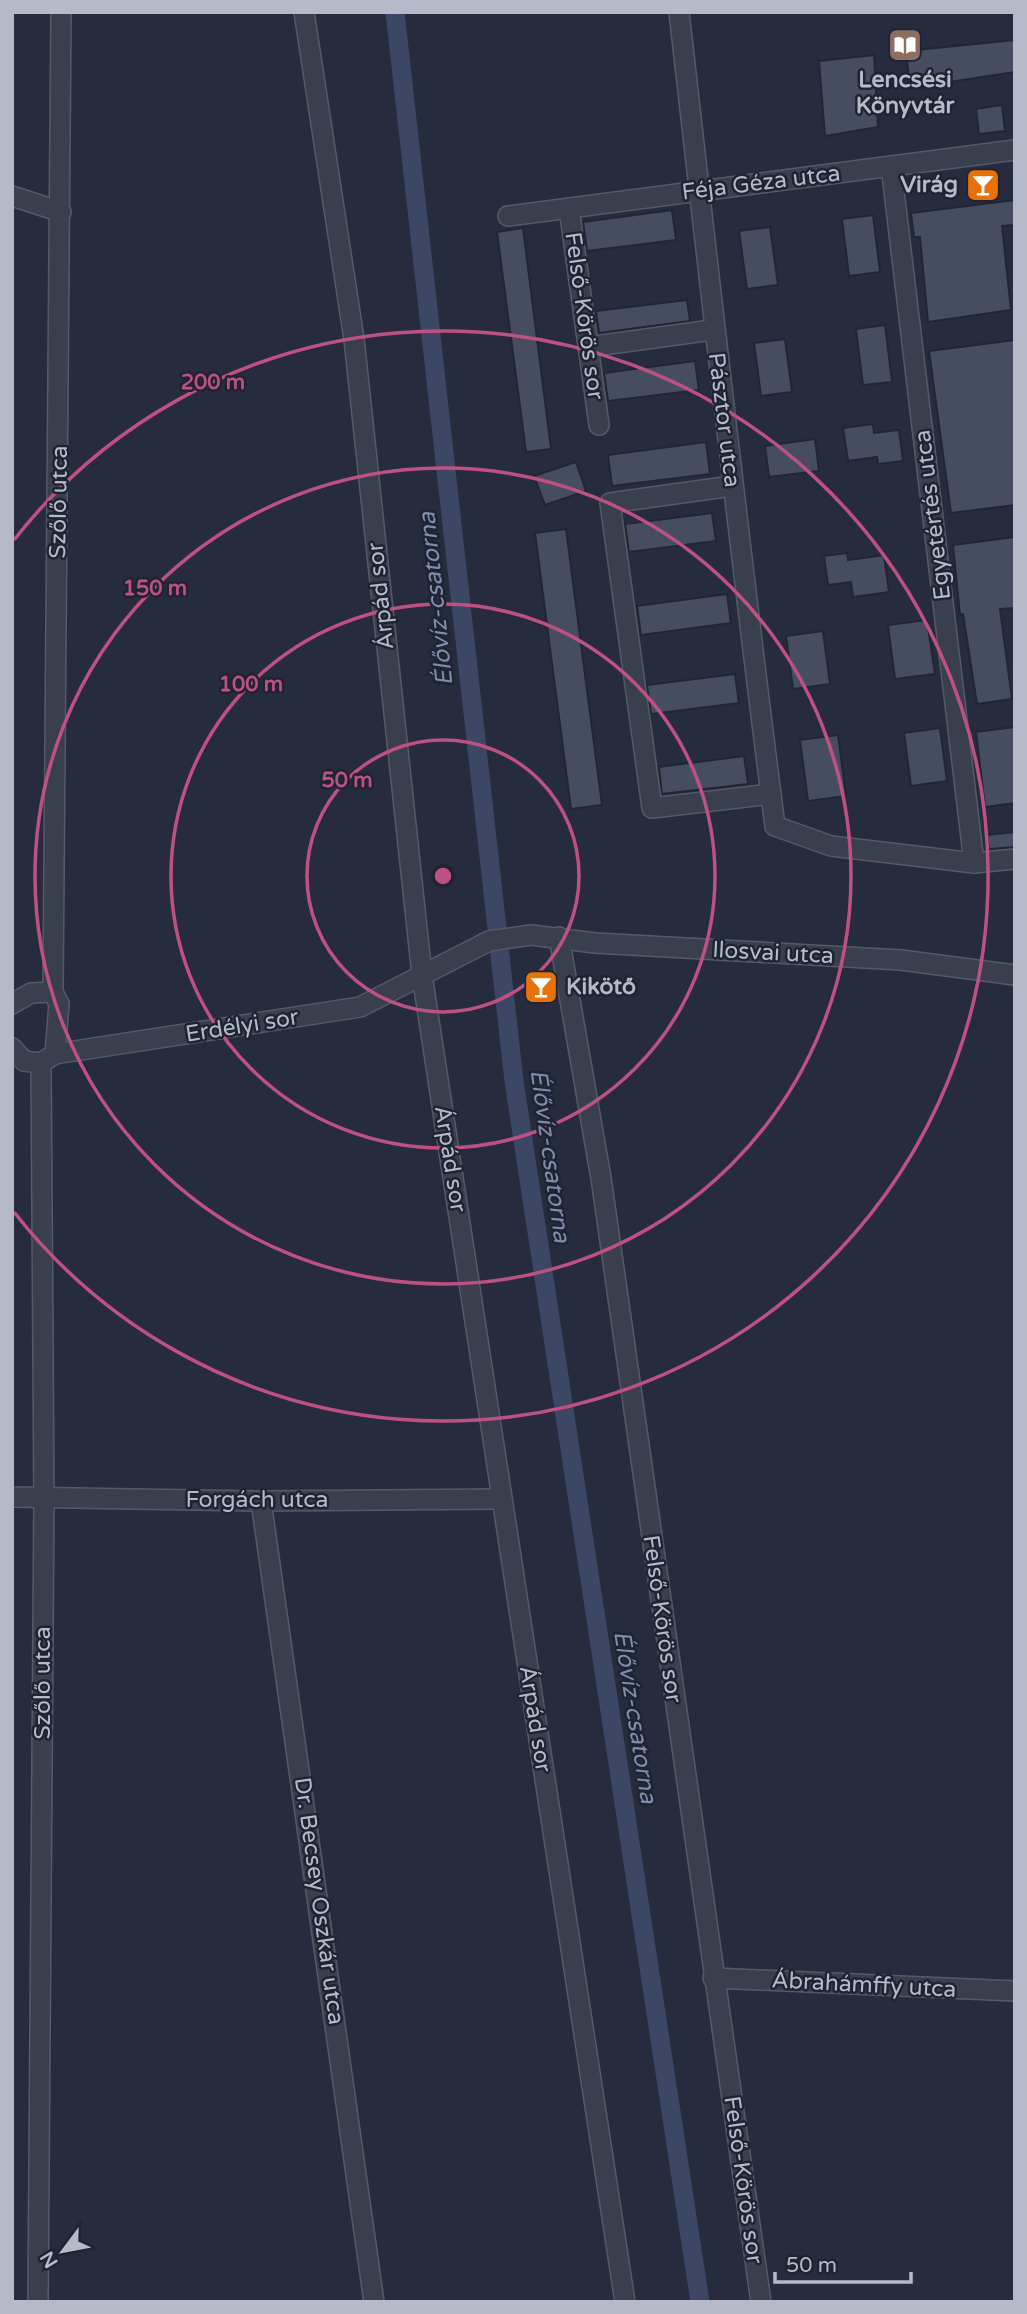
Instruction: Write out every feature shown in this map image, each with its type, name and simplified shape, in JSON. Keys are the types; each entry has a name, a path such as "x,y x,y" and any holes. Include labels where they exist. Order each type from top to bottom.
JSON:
{"street":[{"name":"Szőlő utca","path":"38,2302 44,1498 29,1058 59,1004 53,992 61,12"},
{"name":"Árpád sor","path":"304,12 354,339 422,975 625,2302"},
{"name":"Pásztor utca","path":"679,12 701,190 712,330 775,826 831,846 974,863"},
{"name":"Féja Géza utca","path":"508,216 1015,150"},
{"name":"Egyetértés utca","path":"891,166 974,863"},
{"path":"12,196 61,212"},
{"name":"Felső-Körös sor","path":"569,208 599,425"},
{"path":"588,347 712,330"},
{"path":"732,486 610,503 652,808 771,794"},
{"path":"974,863 1015,859"},
{"name":"Ilosvai utca","path":"489,941 531,935 595,943 901,960 1015,975"},
{"name":"Felső-Körös sor","path":"558,937 601,1178 761,2302"},
{"name":"Erdélyi sor","path":"29,1058 360,1007 489,941"},
{"path":"12,1004 30,993 53,992"},
{"name":"Forgách utca","path":"12,1497 261,1501 501,1499"},
{"name":"Dr. Becsey Oszkár utca","path":"261,1501 374,2302"},
{"name":"Ábrahámffy utca","path":"713,1978 1015,1992"}],"building":[{"path":"1015,40 1015,72 910,88 906,51"},
{"path":"874,55 878,127 825,136 819,61"},
{"path":"1002,105 1005,131 979,134 976,109"},
{"path":"1015,200 1015,225 1002,226 1011,310 928,322 920,237 914,237 911,213"},
{"path":"672,210 676,240 587,251 583,222"},
{"path":"873,215 880,272 849,276 842,219"},
{"path":"770,227 778,285 747,289 739,231"},
{"path":"523,228 551,449 526,452 497,232"},
{"path":"687,300 690,321 599,333 596,311"},
{"path":"885,325 892,382 863,385 856,329"},
{"path":"785,339 792,392 761,396 754,343"},
{"path":"1015,340 1015,505 951,513 929,351"},
{"path":"695,361 699,390 608,401 604,373"},
{"path":"873,424 874,433 899,430 903,461 878,464 877,457 848,461 843,428"},
{"path":"815,439 819,471 769,477 765,446"},
{"path":"706,442 710,474 612,486 608,455"},
{"path":"576,462 586,491 545,505 534,476"},
{"path":"712,513 716,541 629,552 625,524"},
{"path":"566,529 602,805 571,809 535,533"},
{"path":"1015,537 1015,608 1000,609 1012,699 977,704 963,614 960,615 953,545"},
{"path":"847,553 848,560 884,555 889,592 853,597 851,582 828,585 824,556"},
{"path":"727,594 731,623 641,635 637,606"},
{"path":"927,620 935,674 895,679 888,625"},
{"path":"823,631 830,684 793,689 786,636"},
{"path":"735,674 739,703 651,714 647,685"},
{"path":"1015,727 1015,803 985,807 976,732"},
{"path":"940,728 947,781 911,786 904,733"},
{"path":"838,735 846,796 808,801 800,740"},
{"path":"744,756 748,784 662,794 659,767"},
{"path":"1015,832 1015,847 989,849 987,835"}],"waterway":[{"name":"Élővíz-csatorna","path":"395,12 514,1081 700,2302"}],"place":[{"name":"Lencsési Könyvtár","path":"905,45"},
{"name":"Virág","path":"983,185"},
{"name":"Kikötő","path":"541,987"}]}
